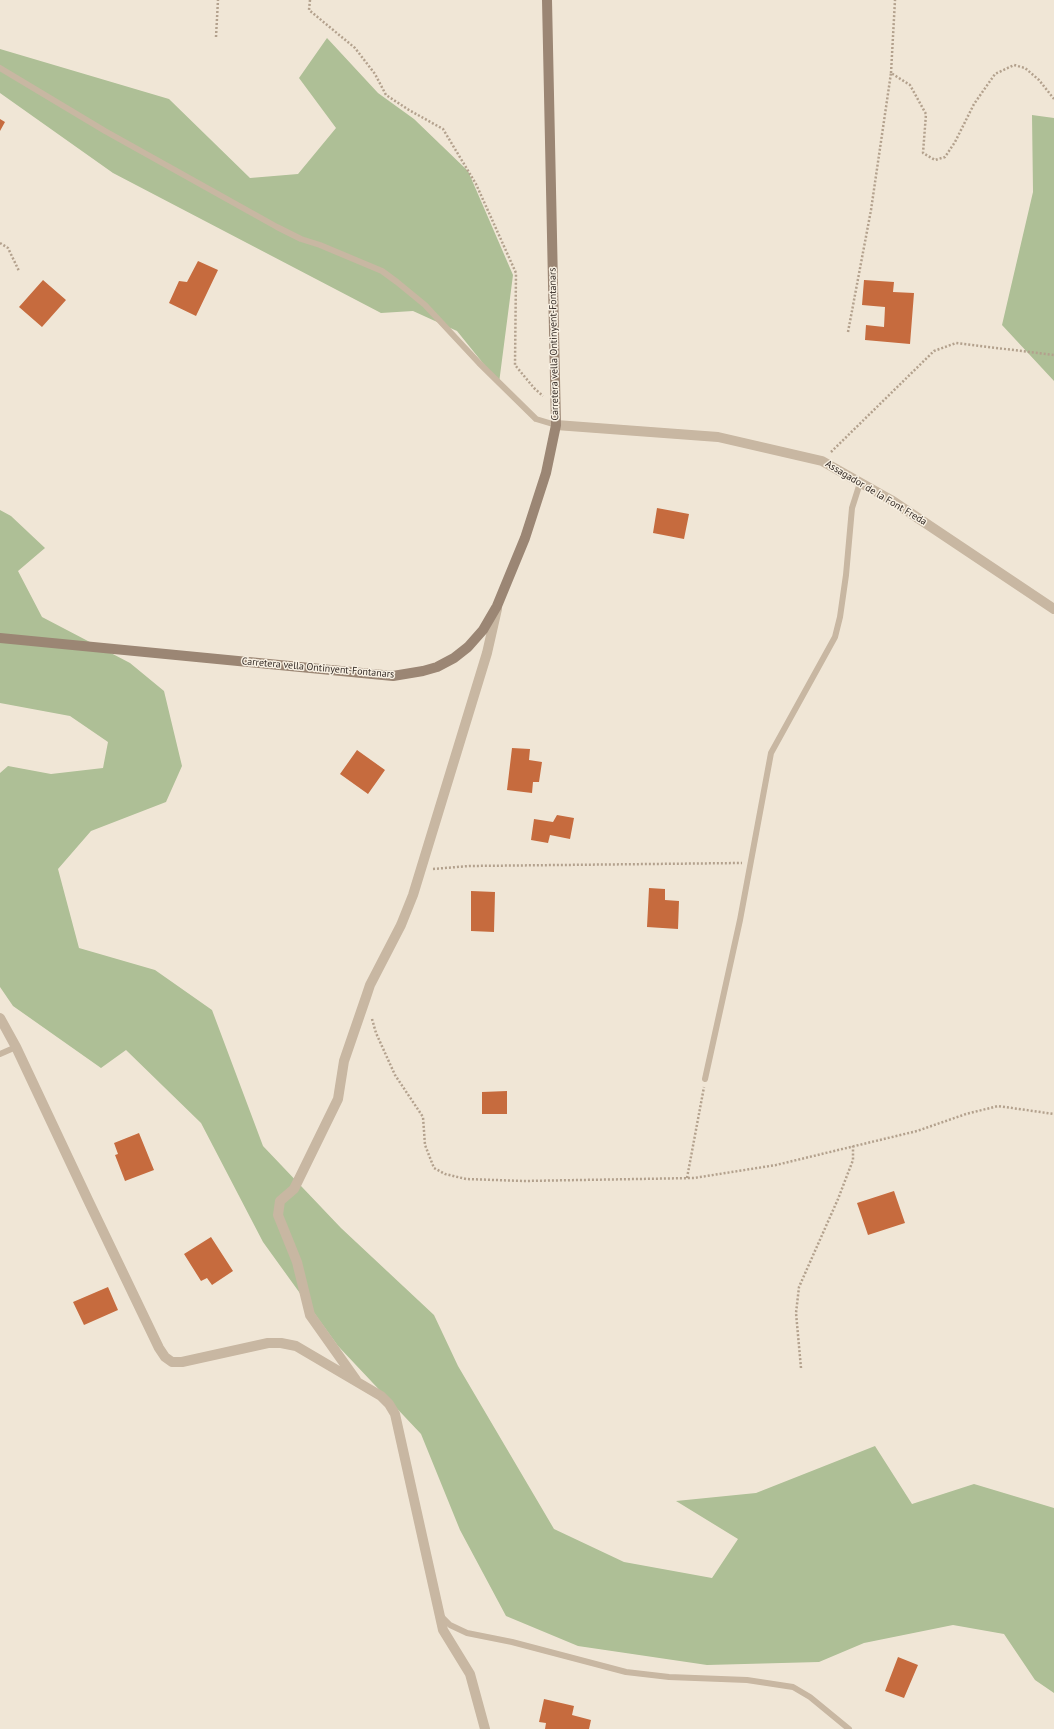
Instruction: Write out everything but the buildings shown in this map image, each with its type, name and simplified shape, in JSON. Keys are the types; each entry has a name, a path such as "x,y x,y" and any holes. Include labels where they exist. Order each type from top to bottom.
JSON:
{"street":[{"name":"Carretera vella Ontinyent-Fontanars","path":"0,638 393,676 422,671 438,666 454,658 468,647 483,630 497,606 525,538 546,473 556,425 547,0"},
{"name":"Assagador de la Font Freda","path":"556,425 718,437 822,461 891,500 1054,609"},
{"path":"358,1383 310,1315 297,1262 278,1215 280,1201 294,1189 338,1099 344,1061 370,985 401,925 420,870 487,653 497,606"},
{"path":"0,1018 16,1047 111,1250 158,1348 164,1357 172,1362 182,1362 268,1343 281,1343 296,1346 380,1396 389,1404 395,1414 438,1613 446,1635 470,1674 484,1729"}],"lane":[{"path":"0,68 105,131 270,223 301,239 320,245 382,271 425,306 479,363 536,419 556,425"},
{"path":"705,1079 750,863 771,753 835,637 840,617 846,575 852,508 860,483"},
{"path":"0,1054 16,1047"},
{"path":"438,1613 450,1625 467,1633 512,1642 626,1672 669,1677 747,1680 793,1687 810,1697 849,1729"}],"path":[{"path":"216,37 218,0"},
{"path":"310,0 309,10 355,48 375,74 386,95 443,130 476,184 516,273 515,365 534,388 555,406"},
{"path":"848,332 871,210 891,73 895,0"},
{"path":"891,73 910,85 926,114 923,153 935,160 944,157 955,142 974,104 995,74 1014,65 1025,68 1038,80 1054,99"},
{"path":"0,243 8,248 19,271"},
{"path":"822,461 934,351 956,343 1054,355"},
{"path":"420,870 469,866 750,863"},
{"path":"366,998 376,1033 395,1075 423,1117 425,1145 434,1168 445,1174 466,1179 524,1181 687,1178 776,1165 917,1131 966,1114 998,1106 1054,1114"},
{"path":"687,1178 705,1079"},
{"path":"801,1368 796,1313 799,1287 838,1199 853,1160 853,1146"}],"green space":[{"path":"327,38 378,93 414,119 468,171 513,275 499,383 457,331 413,311 381,313 113,173 0,93 0,49 169,99 250,178 298,174 336,128 299,78"},
{"path":"1032,115 1054,118 1054,381 1002,325 1033,192"},
{"path":"0,510 11,516 45,548 18,571 42,617 130,663 164,691 182,766 166,802 91,831 58,869 79,948 155,970 212,1010 263,1146 341,1228 434,1315 458,1366 554,1529 624,1562 712,1578 738,1539 676,1501 756,1493 875,1446 912,1504 974,1484 1054,1508 1054,1693 1035,1680 1004,1634 953,1625 864,1643 819,1662 707,1665 578,1646 506,1616 460,1530 421,1434 338,1346 263,1242 201,1123 126,1050 101,1068 13,1006 0,987 0,773 8,766 51,774 103,768 108,742 70,716 0,703"}]}
